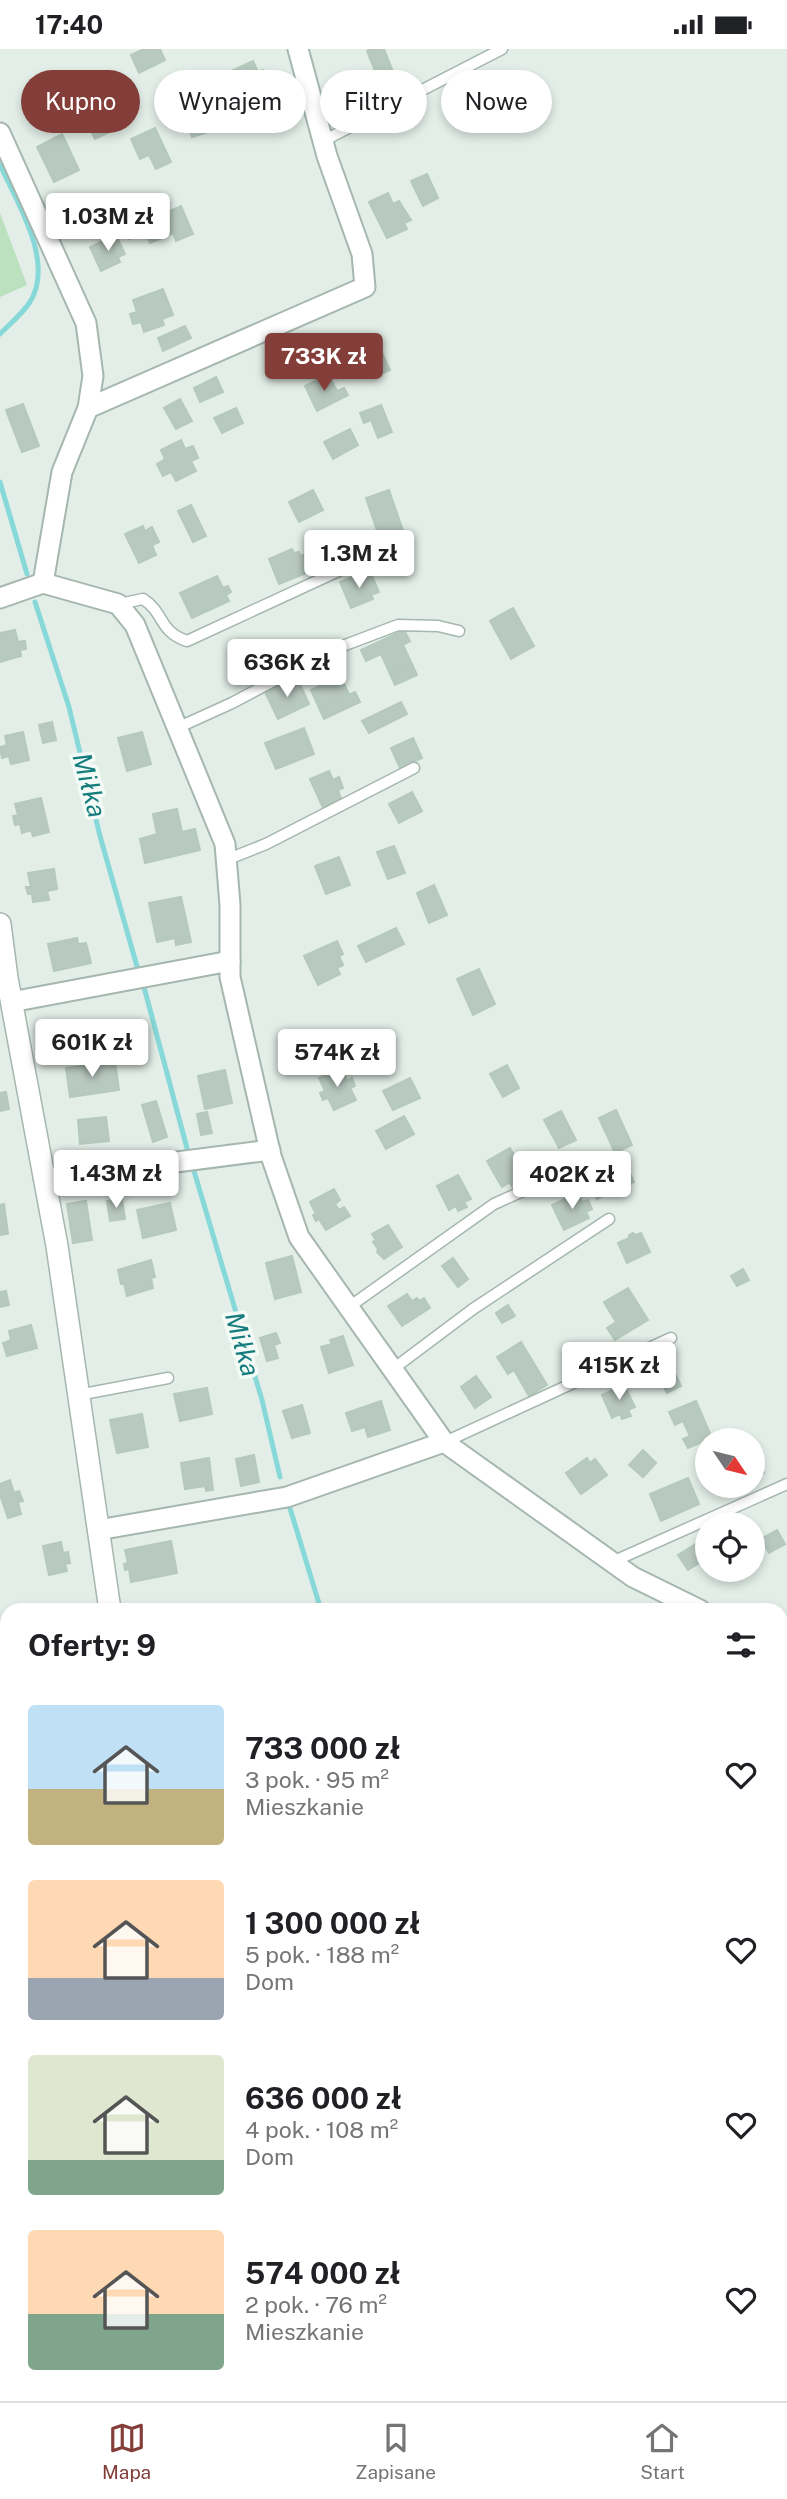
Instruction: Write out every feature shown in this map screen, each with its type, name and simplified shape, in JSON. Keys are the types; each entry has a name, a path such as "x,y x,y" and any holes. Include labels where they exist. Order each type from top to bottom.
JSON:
{"street":[{"path":"88,408 365,287 362,254 323,141 298,49"},
{"path":"0,132 86,323 93,376 88,408 62,472 43,583"},
{"path":"0,598 43,583 118,604 135,625 225,844 230,905 230,977 270,1150 299,1237 444,1442 632,1577 686,1603"},
{"path":"0,924 11,1002 57,1246 109,1603"},
{"path":"11,1002 230,961"},
{"path":"44,1179 270,1150"},
{"path":"98,1530 286,1497 444,1442"}],"lane":[{"path":"323,141 502,49"},
{"path":"118,604 143,599 155,606 162,624 173,636 187,641 371,556"},
{"path":"176,728 232,703 332,650 398,625 438,626 458,631"},
{"path":"226,860 266,844 414,768"},
{"path":"349,1307 494,1204 541,1183"},
{"path":"393,1369 472,1309 608,1219"},
{"path":"444,1442 671,1338"},
{"path":"78,1395 168,1378"},
{"path":"611,1562 787,1484"}],"green space":[{"path":"0,213 27,285 0,297"}],"building":[{"path":"144,49 160,49 165,60 140,72 131,55"},
{"path":"384,49 392,69 375,70 367,51"},
{"path":"253,61 257,70 233,70"},
{"path":"154,128 171,162 156,169 149,155 140,159 131,139"},
{"path":"92,133 107,133 95,139"},
{"path":"62,134 79,170 54,182 37,147"},
{"path":"427,174 438,198 423,206 411,181"},
{"path":"388,193 393,204 399,201 411,220 404,223 407,229 387,238 369,202"},
{"path":"181,206 193,234 176,241 173,233 150,243 145,232 129,239 121,222 130,218 132,223 139,220 141,224"},
{"path":"116,235 125,254 118,257 120,262 101,271 90,247"},
{"path":"163,289 173,315 162,319 164,325 144,332 141,322 133,324 130,314 137,312 133,300"},
{"path":"185,326 191,338 163,351 158,338"},
{"path":"373,346 376,354 381,351 390,370 374,377 370,367 351,376 343,360"},
{"path":"328,374 337,391 344,388 348,395 317,411 305,386"},
{"path":"216,377 223,392 200,402 194,388"},
{"path":"180,399 192,421 176,429 164,408"},
{"path":"23,404 39,446 22,452 6,410"},
{"path":"381,405 392,432 378,438 371,420 364,423 360,413"},
{"path":"236,408 243,423 222,433 214,418"},
{"path":"350,429 358,445 333,459 324,442"},
{"path":"181,440 185,449 193,446 198,458 191,461 196,471 176,481 171,472 163,476 157,464 165,459 161,450"},
{"path":"313,490 323,510 299,522 289,502"},
{"path":"389,490 403,531 380,539 366,498"},
{"path":"191,505 206,536 193,542 178,511"},
{"path":"143,526 145,531 152,527 159,542 152,545 156,555 139,563 125,534"},
{"path":"292,549 294,553 303,555 309,572 279,584 269,559"},
{"path":"362,573 364,579 372,576 379,592 371,595 373,599 351,608 340,582"},
{"path":"217,576 223,588 228,586 231,592 226,595 229,601 192,618 180,593"},
{"path":"513,608 534,646 511,659 490,621"},
{"path":"15,630 18,642 25,641 26,649 20,650 21,656 0,662 0,633"},
{"path":"404,630 410,641 403,645 412,664 390,674 381,654 366,661 361,650"},
{"path":"412,664 417,675 395,685 390,674"},
{"path":"340,676 349,694 319,708 311,690"},
{"path":"287,681 290,689 300,684 309,704 278,719 265,692"},
{"path":"355,692 360,702 324,719 319,708"},
{"path":"401,702 407,714 369,733 362,721"},
{"path":"52,722 56,740 43,743 39,725"},
{"path":"304,728 314,754 276,769 265,743"},
{"path":"23,732 29,760 11,764 9,756 2,758 0,747 7,745 5,736"},
{"path":"142,732 151,764 127,771 118,738"},
{"path":"413,738 422,758 400,768 391,748"},
{"path":"329,771 333,780 339,777 343,788 338,790 341,799 323,808 310,779"},
{"path":"412,792 422,811 399,823 389,804"},
{"path":"41,798 49,832 33,836 31,830 22,833 20,824 15,825 13,816 18,815 15,804"},
{"path":"177,809 182,832 195,829 200,850 145,863 140,839 157,834 153,814"},
{"path":"394,846 405,873 388,879 377,852"},
{"path":"339,857 350,885 326,894 315,866"},
{"path":"54,869 57,889 47,891 49,900 33,902 32,894 28,894 26,887 31,887 28,873"},
{"path":"434,885 447,915 429,923 417,893"},
{"path":"181,897 191,942 176,945 175,938 157,942 149,903"},
{"path":"396,928 404,944 366,962 358,946"},
{"path":"77,938 78,944 86,943 91,963 54,971 48,944"},
{"path":"337,941 343,954 339,956 343,965 337,968 340,974 318,985 304,956"},
{"path":"479,969 495,1004 473,1015 457,979"},
{"path":"115,1061 119,1090 70,1097 66,1068"},
{"path":"507,1065 519,1088 503,1097 490,1074"},
{"path":"341,1068 347,1081 352,1078 355,1086 350,1088 356,1100 334,1110 328,1098 323,1100 320,1093 325,1091 319,1078"},
{"path":"225,1070 232,1103 205,1109 198,1076"},
{"path":"410,1078 420,1098 393,1110 383,1091"},
{"path":"6,1092 9,1109 0,1111 0,1093"},
{"path":"156,1101 167,1137 153,1142 142,1105"},
{"path":"616,1110 632,1145 615,1153 599,1118"},
{"path":"561,1111 576,1140 559,1148 544,1120"},
{"path":"207,1112 212,1133 201,1135 197,1114"},
{"path":"404,1116 414,1134 386,1149 376,1131"},
{"path":"106,1117 109,1141 80,1144 78,1120"},
{"path":"510,1148 528,1179 513,1188 510,1182 502,1187 487,1161"},
{"path":"625,1163 634,1182 620,1189 611,1170"},
{"path":"458,1175 471,1199 464,1202 467,1207 458,1211 456,1206 449,1210 437,1186"},
{"path":"606,1182 611,1192 597,1199 592,1190"},
{"path":"334,1189 340,1200 335,1204 339,1210 344,1207 350,1216 326,1230 319,1219 316,1221 313,1215 316,1214 310,1202"},
{"path":"578,1193 582,1202 588,1200 592,1209 586,1212 589,1218 564,1230 552,1205"},
{"path":"122,1199 125,1219 110,1221 107,1201"},
{"path":"86,1201 92,1240 73,1243 67,1204"},
{"path":"170,1203 176,1230 143,1238 137,1210"},
{"path":"4,1204 8,1234 0,1235 0,1205"},
{"path":"388,1225 402,1247 384,1259 377,1252 373,1242 376,1240 372,1234"},
{"path":"633,1233 641,1233 650,1252 627,1263 618,1243"},
{"path":"292,1256 301,1292 275,1299 266,1263"},
{"path":"453,1258 468,1279 458,1287 442,1266"},
{"path":"151,1260 155,1277 151,1278 153,1288 127,1296 118,1270"},
{"path":"743,1269 749,1280 737,1286 731,1276"},
{"path":"628,1288 648,1320 615,1340 607,1328 616,1322 604,1302"},
{"path":"6,1291 9,1305 0,1307 0,1292"},
{"path":"407,1294 412,1301 424,1298 430,1308 402,1326 388,1306"},
{"path":"508,1305 515,1316 502,1323 496,1313"},
{"path":"31,1325 37,1348 7,1356 3,1343 11,1340 9,1331"},
{"path":"276,1333 280,1343 274,1345 278,1358 267,1361 260,1338"},
{"path":"343,1336 353,1365 329,1373 321,1347 332,1344 330,1340"},
{"path":"521,1342 547,1385 529,1396 514,1370 508,1374 497,1357"},
{"path":"668,1360 681,1386 667,1393 653,1367"},
{"path":"476,1376 491,1397 475,1408 461,1387"},
{"path":"624,1385 635,1407 628,1410 631,1416 622,1419 620,1414 612,1418 602,1395"},
{"path":"207,1388 212,1414 180,1421 174,1394"},
{"path":"381,1401 390,1430 368,1437 365,1427 352,1431 346,1413"},
{"path":"696,1401 708,1428 695,1428 695,1445 688,1448 683,1439 690,1436 683,1421 675,1425 669,1412"},
{"path":"302,1405 310,1433 292,1438 283,1411"},
{"path":"142,1414 148,1447 117,1453 110,1420"},
{"path":"643,1450 656,1463 643,1477 629,1465"},
{"path":"254,1455 259,1482 241,1486 236,1459"},
{"path":"209,1458 213,1490 206,1491 205,1486 185,1489 181,1463"},
{"path":"587,1458 590,1463 595,1459 607,1475 581,1494 566,1473"},
{"path":"688,1478 699,1504 661,1521 650,1494"},
{"path":"10,1480 14,1493 19,1491 23,1501 18,1502 21,1514 8,1518 0,1495 0,1484"},
{"path":"777,1530 785,1544 769,1553 765,1546 765,1537"},
{"path":"171,1541 177,1573 131,1582 129,1569 125,1570 124,1564 128,1563 125,1550"},
{"path":"61,1542 63,1553 68,1552 70,1563 65,1564 67,1571 49,1575 43,1546"},
{"path":"695,1544 695,1566 688,1570 678,1555"}],"waterway":[{"name":"Miłka","path":"0,165 31,232 38,269 37,286 30,302 0,334"},
{"name":"Miłka","path":"0,482 27,574"},
{"name":"Miłka","path":"35,602 69,707 100,836 138,970"},
{"name":"Miłka","path":"144,987 188,1152"},
{"name":"Miłka","path":"194,1171 262,1400 280,1477"},
{"name":"Miłka","path":"289,1505 319,1603"}]}
